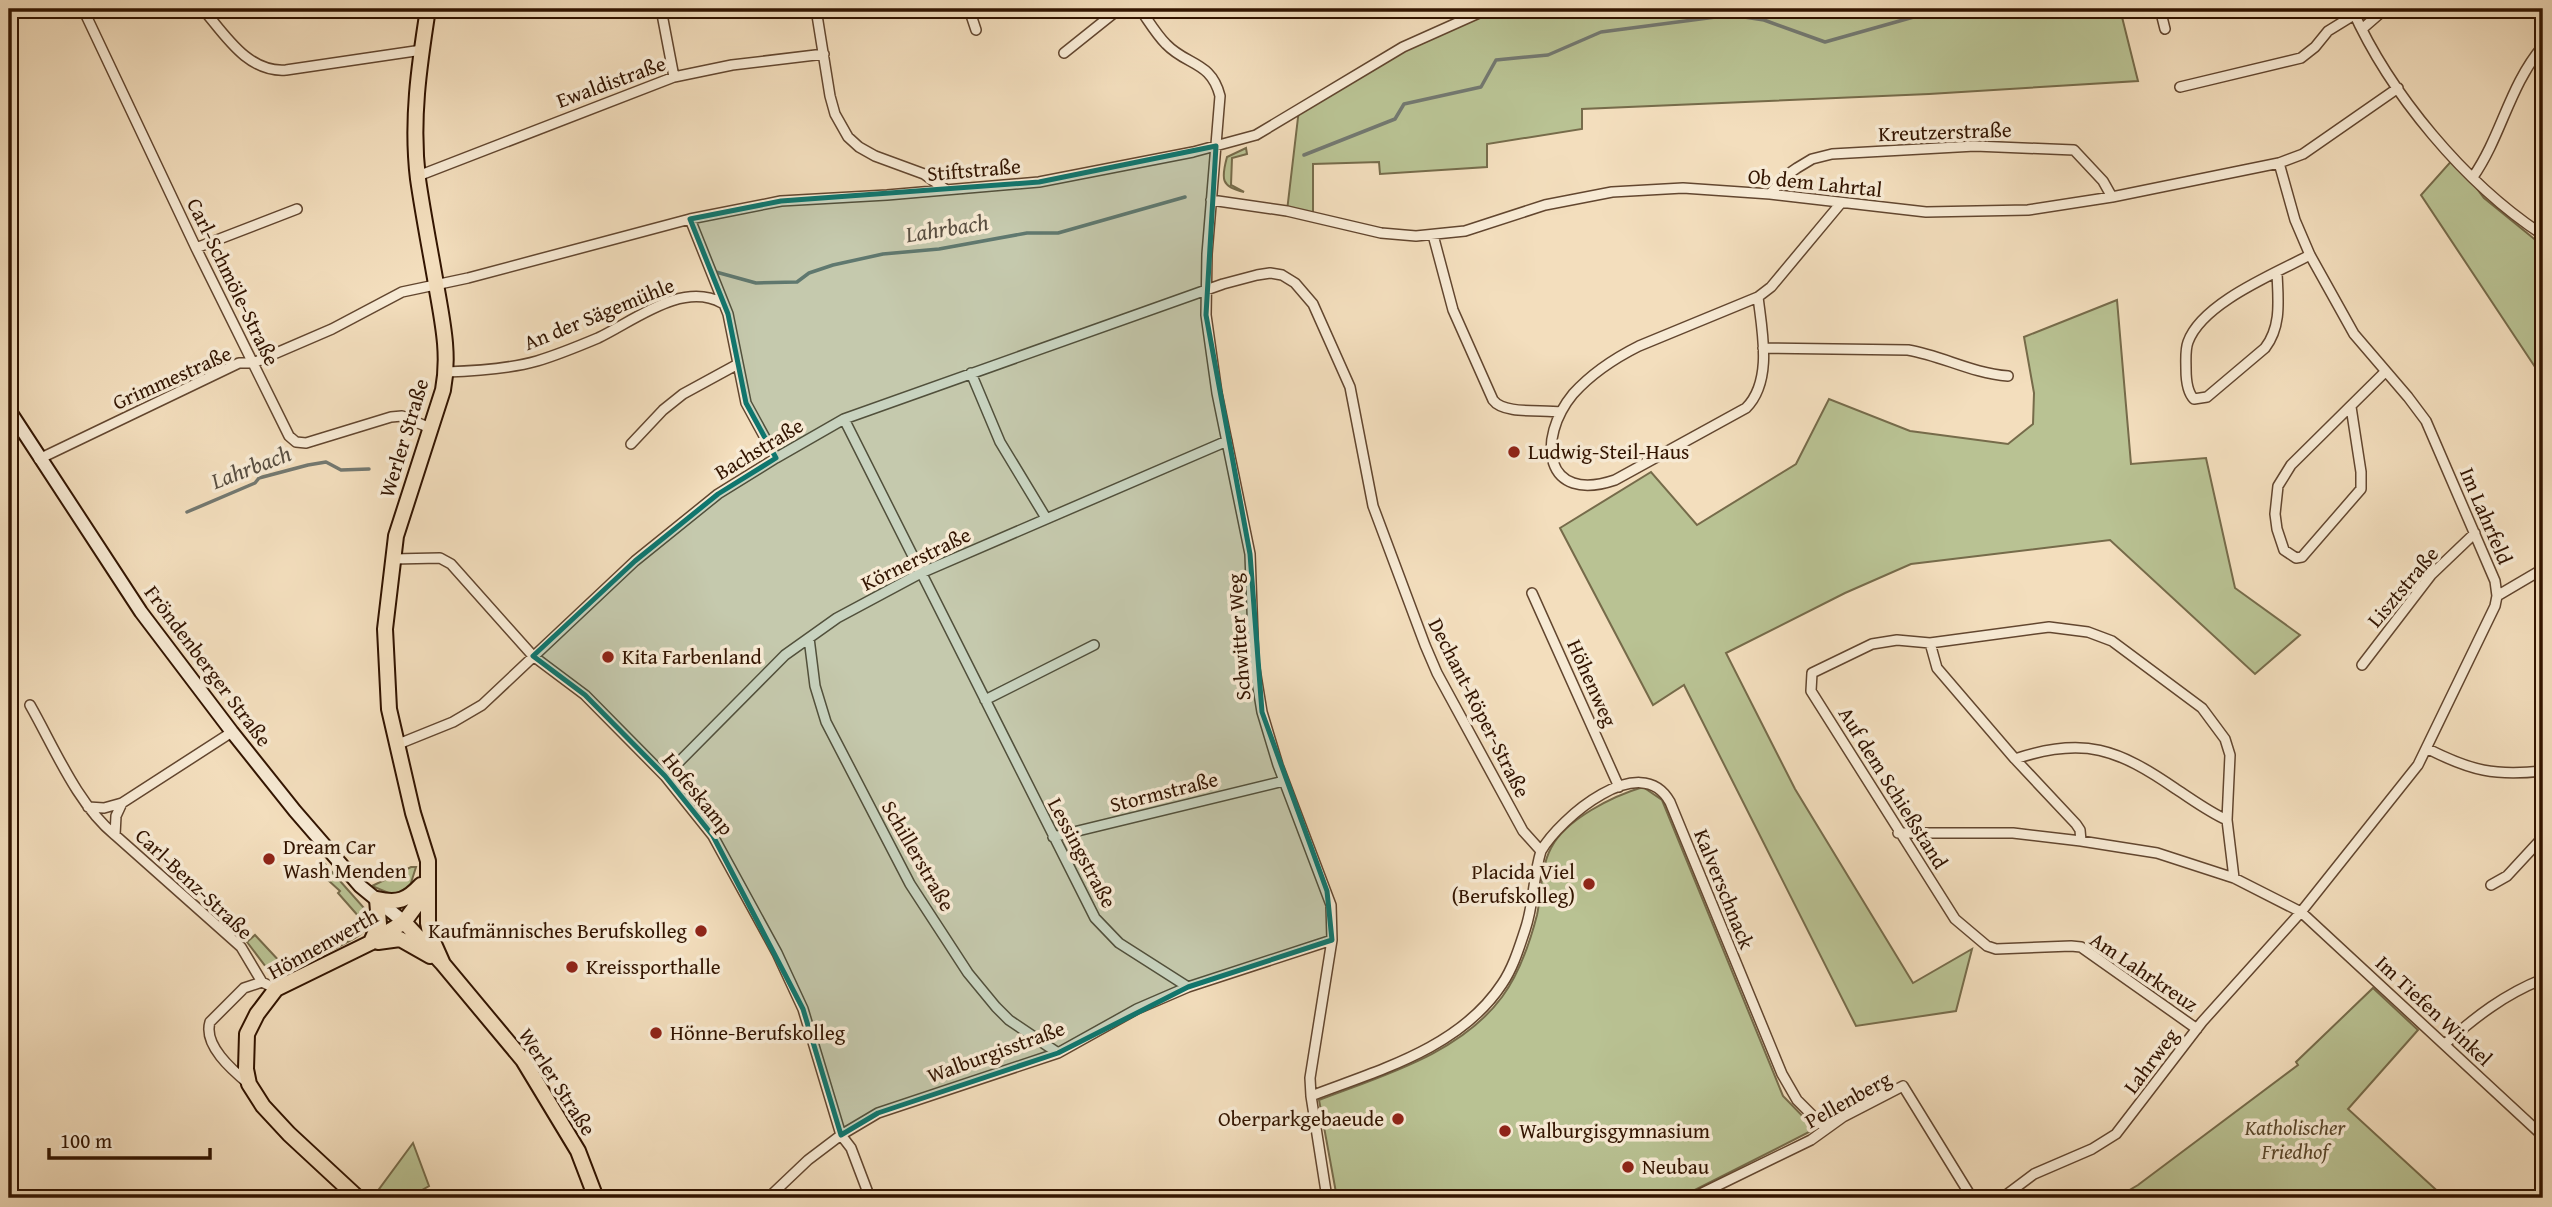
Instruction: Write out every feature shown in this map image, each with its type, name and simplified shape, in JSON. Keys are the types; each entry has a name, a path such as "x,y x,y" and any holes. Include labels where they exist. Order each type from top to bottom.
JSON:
{"main road":[{"name":"Werler Straße","path":"428,9 415,107 418,176 445,332 446,372 396,536 384,629 389,709 396,746 428,861 428,923 443,964"},
{"name":"Fröndenberger Straße","path":"9,410 141,612 232,732 360,886 404,922"},
{"path":"370,943 379,924 377,899 394,902 405,900 429,876"},
{"path":"404,922 415,907 429,876"},
{"name":"Werler Straße","path":"404,922 443,964 523,1060 578,1151 596,1198"},
{"name":"Hönnenwerth","path":"358,1198 289,1134 263,1105 249,1083 245,1053 247,1034 257,1014 276,989 370,943 404,922"},
{"path":"370,943 400,939 443,964"}],"street":[{"name":"Carl-Schmöle-Straße","path":"83,9 289,436 296,442 306,443 402,416 430,428"},
{"path":"203,9 240,52 269,70 286,71 422,50"},
{"path":"661,9 674,77"},
{"path":"816,9 835,114 848,137 875,156 924,174 945,189"},
{"path":"969,9 976,30"},
{"path":"1064,52 1119,9"},
{"name":"Schwitter Weg","path":"1139,9 1165,44 1205,69 1215,82 1220,96 1205,291 1215,381 1250,554 1254,663 1258,684 1268,732 1284,781 1331,905 1332,940 1312,1059 1311,1096 1327,1198"},
{"name":"Stiftstraße","path":"436,284 690,219 780,201 1039,182 1216,146 1264,131 1403,47 1488,9"},
{"path":"2160,9 2165,29"},
{"path":"2362,29 2385,9"},
{"path":"2180,87 2301,58 2315,47 2328,31 2353,12 2398,88 2447,149 2473,177 2523,222 2543,235"},
{"path":"2473,177 2483,163 2522,73 2543,46"},
{"name":"Ewaldistraße","path":"418,176 674,77 754,61 824,54"},
{"name":"Ob dem Lahrtal","path":"1211,200 1287,211 1381,233 1416,236 1465,230 1569,199 1612,192 1683,188 1770,194 1926,212 2048,209 2279,163 2303,154 2398,88"},
{"name":"Kreutzerstraße","path":"1770,194 1784,177 1819,156 1975,146 2074,150 2103,181 2112,197"},
{"name":"Im Lahrfeld","path":"2279,163 2291,209 2310,255 2354,334 2426,421 2495,582 2497,596 2495,606 2418,765 2301,912"},
{"path":"1758,297 1763,348 1758,390 1746,408 1615,480 1594,485 1572,483 1558,474 1551,454 1555,428 1561,412 1587,381 1623,354 1758,297 1777,280 1841,203"},
{"path":"196,248 298,209"},
{"path":"690,219 728,314 746,403 776,458"},
{"path":"1433,235 1453,310 1493,400 1503,408 1561,412"},
{"path":"2277,273 2277,328 2271,340 2207,397 2194,399 2188,390 2186,357 2194,330 2222,303 2277,273 2310,255"},
{"name":"Dechant-Röper-Straße","path":"1205,291 1269,273 1282,275 1295,283 1313,304 1350,387 1373,506 1424,645 1523,831 1541,851"},
{"name":"Grimmestraße","path":"39,458 239,363 253,363 332,329 402,292 436,284"},
{"name":"Bachstraße","path":"396,746 453,722 482,705 635,561 718,494 844,419 1205,291"},
{"name":"An der Sägemühle","path":"446,372 538,360 598,337 656,307 678,299 711,297 722,303"},
{"path":"1763,348 1908,350 1925,353 1982,374 2008,376"},
{"path":"631,444 663,410 683,394 738,365"},
{"path":"2351,407 2361,489 2302,557 2295,558 2284,550 2277,529 2275,514 2278,486 2291,465 2385,372"},
{"path":"971,373 1000,442 1046,518"},
{"name":"Lessingstraße","path":"844,419 1085,901 1104,930 1135,956 1188,988"},
{"name":"Körnerstraße","path":"664,776 785,655 837,618 921,573 1227,441"},
{"name":"Lisztstraße","path":"2362,665 2431,575 2475,533"},
{"name":"Hofeskamp","path":"393,559 440,558 451,564 533,656 585,695 664,776 713,836 777,953 803,1009 841,1135 851,1148 870,1198"},
{"path":"2497,596 2543,569"},
{"name":"Höhenweg","path":"1532,593 1619,787"},
{"path":"2081,841 2080,830 2076,824 2015,759 1937,668 1930,643 2049,626 2088,632 2112,641 2202,708 2225,739 2230,755 2227,820 2234,878"},
{"name":"Schillerstraße","path":"809,638 815,686 826,722 910,884 968,973 996,1007 1009,1020 1058,1053"},
{"name":"Auf dem Schießstand","path":"1930,643 1897,640 1872,644 1812,673 1811,691 1898,833 1955,919"},
{"path":"985,700 1094,645"},
{"name":"Carl-Benz-Straße","path":"30,705 88,807 102,824 241,947 262,982"},
{"name":"Carl-Benz-Straße","path":"88,807 104,808 122,803 232,732"},
{"path":"2015,759 2042,750 2067,746 2107,751 2153,774 2211,813 2227,820"},
{"path":"2428,748 2461,765 2480,770 2519,773 2543,771"},
{"name":"Stormstraße","path":"1053,837 1284,781"},
{"name":"Kalverschnack","path":"1541,851 1548,838 1573,813 1619,787 1644,782 1657,786 1667,795 1782,1074 1797,1100 1826,1129"},
{"name":"Carl-Benz-Straße","path":"115,835 116,816 122,803"},
{"name":"Im Tiefen Winkel","path":"1898,833 2013,833 2081,841 2157,853 2234,878 2301,912 2543,1136"},
{"path":"2491,885 2507,876 2543,838"},
{"path":"1311,1096 1425,1050 1480,1012 1503,983 1512,966 1531,908 1536,866 1541,851"},
{"name":"Lahrweg","path":"2002,1198 2035,1174 2092,1149 2116,1134 2197,1029 2301,912"},
{"name":"Am Lahrkreuz","path":"1955,919 1987,946 1996,949 2081,947 2197,1029"},
{"name":"Walburgisstraße","path":"768,1198 808,1160 841,1135 878,1113 1058,1053 1137,1009 1188,988 1332,940"},
{"path":"2445,1044 2482,1012 2543,979"},
{"path":"262,982 276,989"},
{"name":"Hönnenwerth","path":"249,1083 233,1071 211,1039 210,1022 244,988 262,982"},
{"name":"Pellenberg","path":"1692,1198 1811,1140 1903,1086 1972,1198"}],"highlighted area":[{"path":"1216,146 1206,315 1250,554 1262,712 1327,891 1332,940 1188,987 1058,1053 878,1113 841,1135 803,1009 713,836 665,776 585,695 533,656 635,561 718,494 776,458 746,403 728,314 690,219 781,201 1039,182"}],"green space":[{"path":"1502,9 2120,9 2138,81 1929,94 1582,109 1582,129 1487,144 1487,167 1380,174 1379,162 1313,164 1313,217 1287,211 1299,109 1403,47 1457,23"},
{"path":"1246,148 1247,154 1232,158 1231,185 1244,192 1227,185 1224,171 1227,157"},
{"path":"2454,158 2484,198 2543,246 2543,379 2421,195"},
{"path":"2117,300 2131,464 2206,458 2235,588 2300,635 2255,674 2110,540 1911,564 1845,593 1726,653 1795,789 1913,983 1972,949 1956,1011 1856,1026 1684,685 1653,705 1560,528 1651,472 1697,525 1796,464 1829,399 1910,431 2008,444 2033,424 2034,393 2024,337"},
{"path":"1643,787 1662,800 1783,1096 1815,1129 1679,1198 1337,1198 1319,1100 1418,1061 1464,1034 1485,1017 1508,988 1523,958 1537,915 1545,864 1558,837 1591,810"},
{"path":"325,864 364,908 367,916 368,922 363,932 340,946 337,932 343,934 360,918 338,893 340,891 317,870"},
{"path":"416,867 410,886 401,893 391,894 372,886"},
{"path":"255,935 282,964 288,958 292,963 335,941 338,947 278,974 269,971 247,942"},
{"name":"Katholischer Friedhof","path":"2373,988 2418,1030 2348,1109 2445,1198 2116,1198 2138,1185 2298,1065 2296,1062"},
{"path":"413,1143 429,1186 408,1198 376,1198 374,1196"}],"waterway":[{"name":"Lahrbach","path":"1304,155 1395,119 1404,104 1481,87 1496,60 1548,55 1601,32 1731,15 1764,20 1825,42 1942,9"},
{"name":"Lahrbach","path":"716,272 756,283 797,282 809,273 833,265 883,254 939,249 1027,233 1058,233 1185,197"},
{"name":"Lahrbach","path":"187,512 255,483 259,478 308,465 326,462 341,470 369,469"}],"place":[{"name":"Ludwig-Steil-Haus","path":"1514,452"},
{"name":"Kita Farbenland","path":"608,657"},
{"name":"Dream Car Wash Menden","path":"269,859"},
{"name":"Placida Viel (Berufskolleg)","path":"1589,884"},
{"name":"Kaufmännisches Berufskolleg","path":"701,931"},
{"name":"Kreissporthalle","path":"572,967"},
{"name":"Hönne-Berufskolleg","path":"656,1033"},
{"name":"Oberparkgebaeude","path":"1398,1119"},
{"name":"Walburgisgymnasium","path":"1505,1131"},
{"name":"Neubau","path":"1628,1167"}]}
